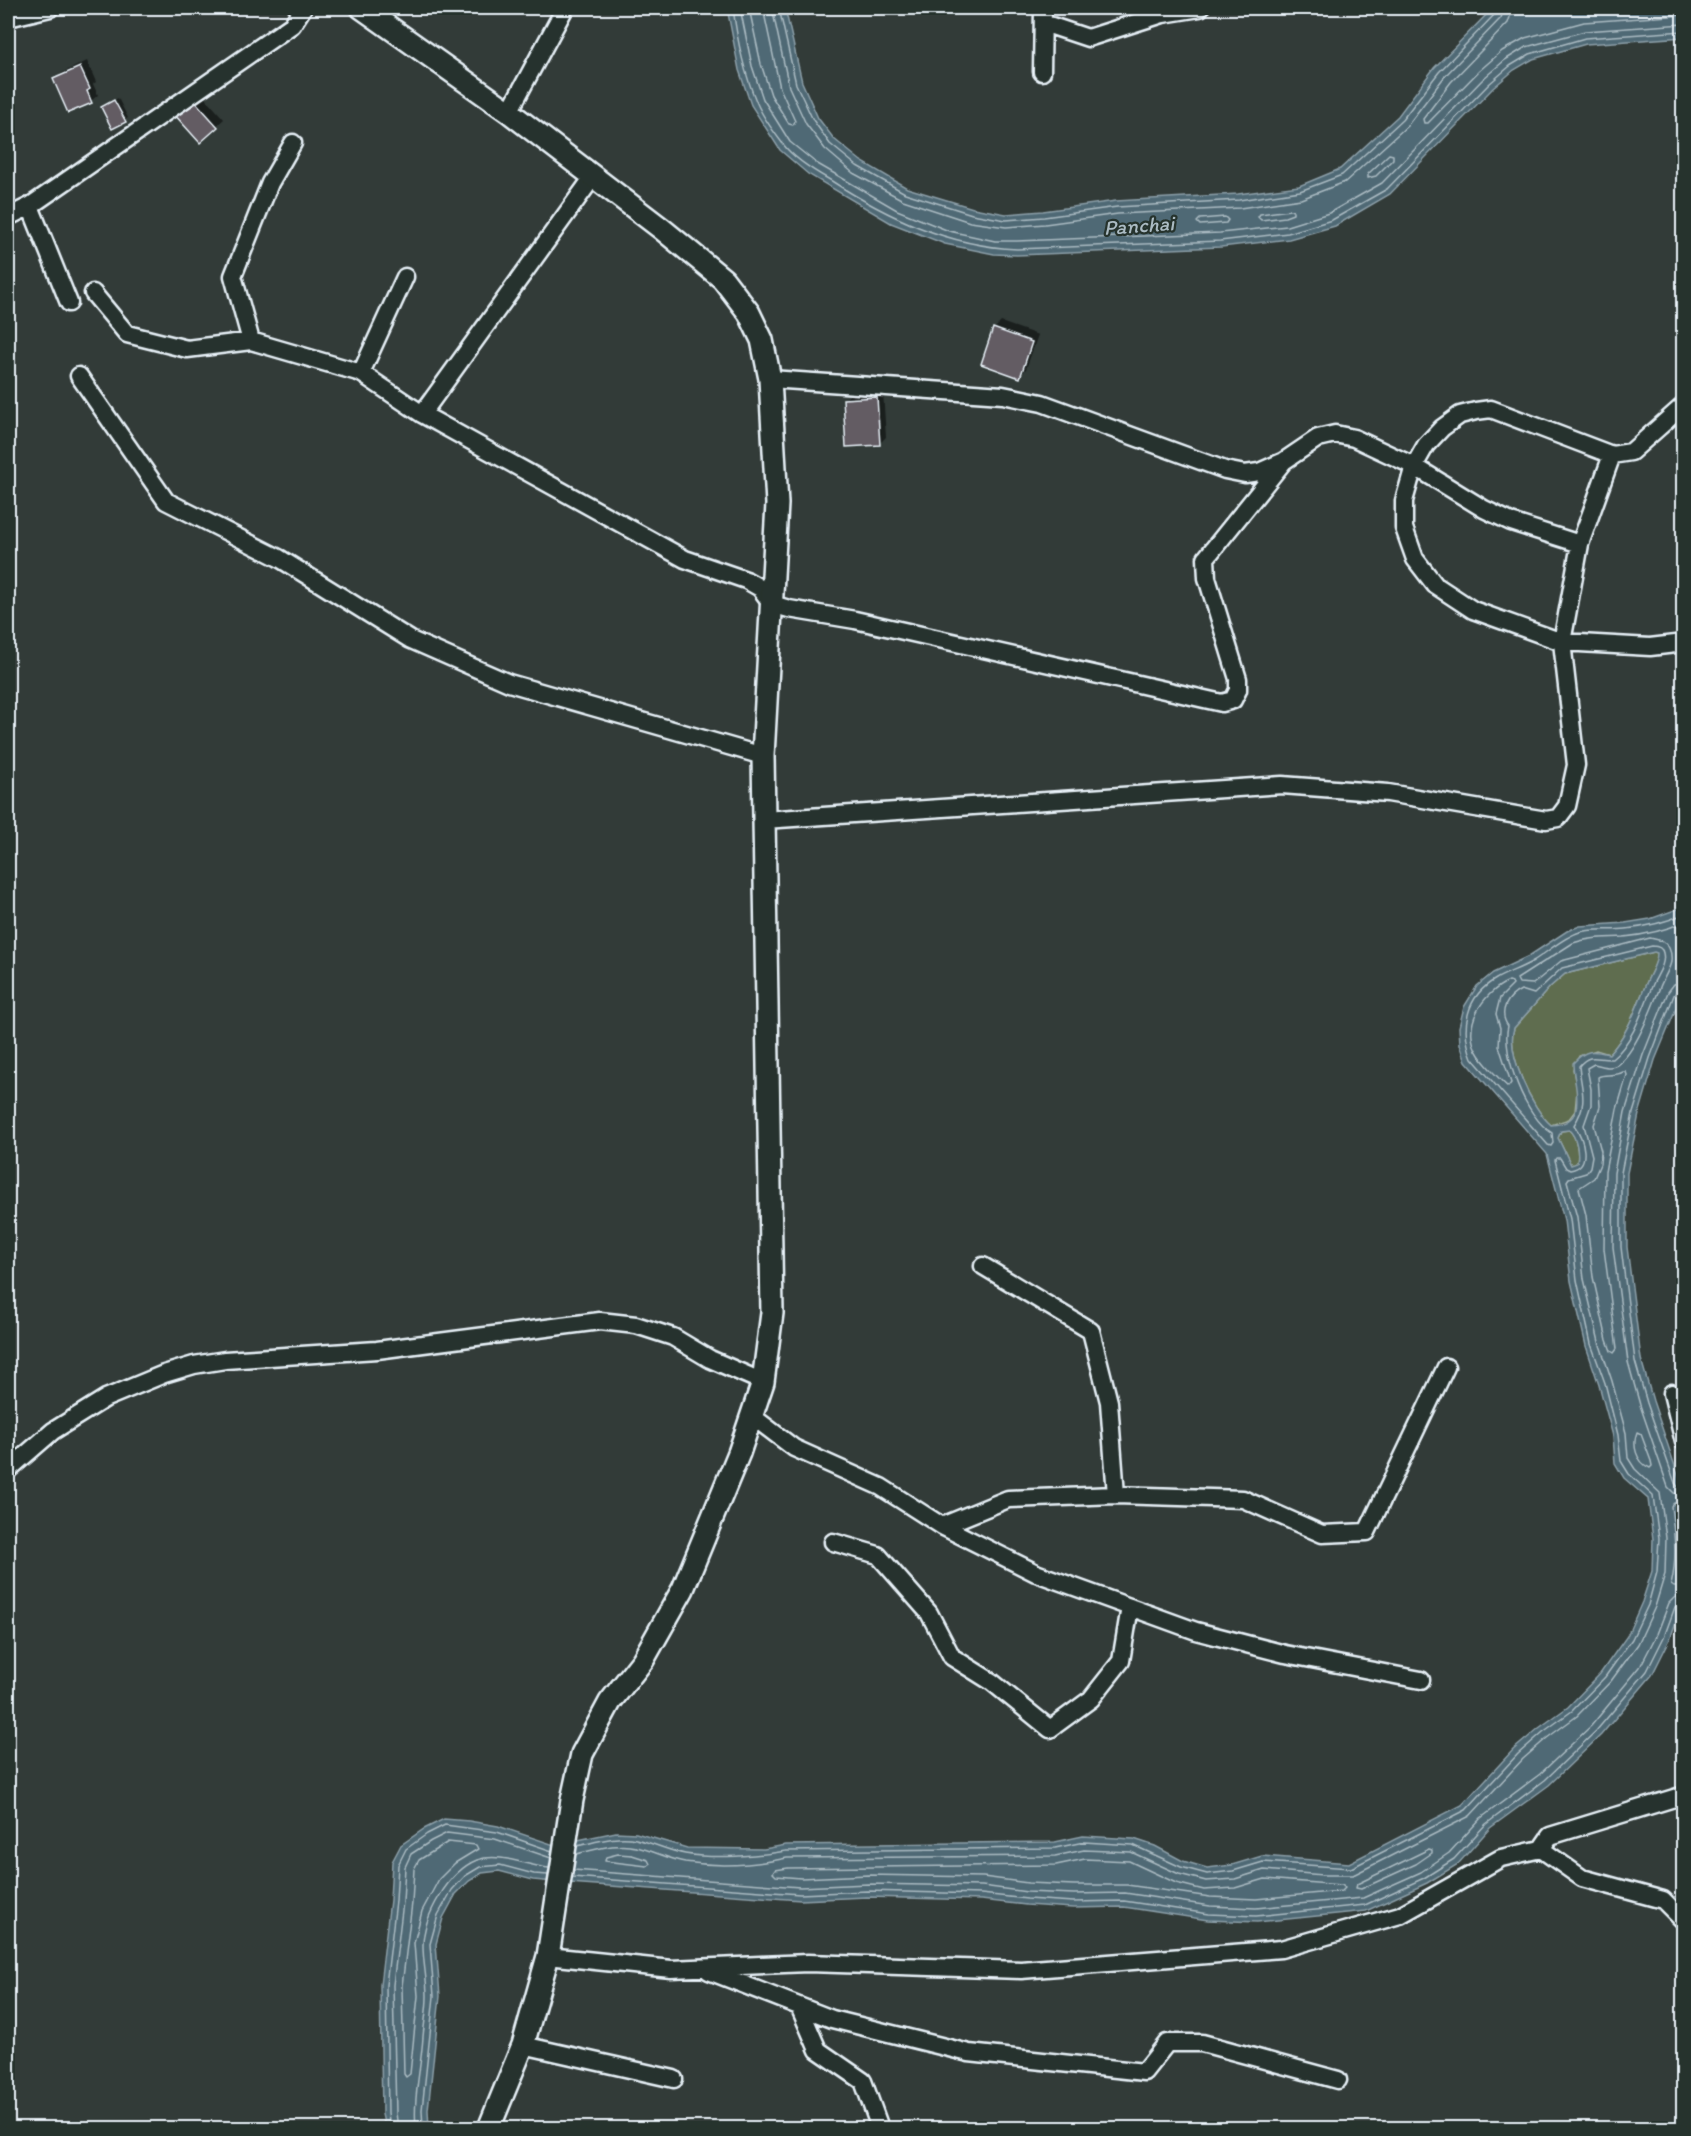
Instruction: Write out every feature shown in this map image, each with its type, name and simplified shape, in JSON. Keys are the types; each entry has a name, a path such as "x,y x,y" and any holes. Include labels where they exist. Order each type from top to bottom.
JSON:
{"street":[{"path":"8,18 50,8"},
{"path":"8,217 30,206 292,26 303,8"},
{"path":"362,8 509,112 723,279 749,313 762,340 770,379 777,504 763,756 772,1313 763,1383 683,1589 643,1660 610,1702 582,1754 572,1800 548,1956 523,2045 489,2128"},
{"path":"509,112 565,8"},
{"path":"1042,72 1043,15 1088,38 1163,14 1200,8"},
{"path":"251,341 233,276 270,183 293,143"},
{"path":"422,414 593,177"},
{"path":"30,206 69,303"},
{"path":"361,373 405,277"},
{"path":"93,293 127,334 187,349 251,341 361,373 422,414 685,559 746,580 760,588 772,604 855,620 1222,703 1233,700 1238,690 1238,679 1207,578 1206,558 1284,461"},
{"path":"79,376 166,501 279,558 411,640 509,683 763,756"},
{"path":"770,379 1003,395 1042,403 1225,471 1245,474 1259,472 1284,461 1318,438 1335,434 1354,438 1414,466 1484,509 1512,522 1580,544"},
{"path":"1683,405 1631,452 1612,455 1491,409 1460,415 1442,428 1426,445 1414,466 1404,501 1404,528 1415,559 1436,585 1473,610 1562,642 1650,647 1683,643"},
{"path":"764,820 1282,785 1388,793 1546,820 1558,818 1567,806 1576,765 1562,642 1580,544 1612,455"},
{"path":"982,1266 1091,1331 1109,1402 1116,1495"},
{"path":"8,1470 53,1431 106,1398 164,1374 225,1360 376,1350 600,1321 636,1325 673,1337 710,1359 763,1383"},
{"path":"942,1526 1008,1498 1116,1495 1243,1499 1322,1534 1367,1532 1446,1367"},
{"path":"1672,1394 1683,1442"},
{"path":"752,1416 794,1448 881,1487 942,1526 1036,1573 1196,1631 1285,1654 1421,1680"},
{"path":"833,1542 878,1556 929,1613 952,1657 992,1682 1050,1729 1091,1699 1121,1661 1130,1607"},
{"path":"1541,1850 1550,1836 1683,1795"},
{"path":"548,1956 671,1969 808,1963 1021,1970 1281,1949 1400,1915 1501,1858 1541,1850 1582,1878 1663,1900 1683,1921"},
{"path":"701,1968 832,2019 969,2053 1144,2072 1167,2043 1202,2043 1338,2080"},
{"path":"799,2006 818,2050 863,2081 880,2128"},
{"path":"523,2045 674,2079"}],"green space":[{"path":"1654,952 1658,953 1655,963 1622,1037 1609,1054 1596,1050 1579,1056 1573,1069 1577,1090 1575,1111 1569,1119 1551,1125 1536,1107 1522,1080 1514,1051 1514,1028 1550,987 1565,974"},
{"path":"1569,1130 1576,1141 1577,1150 1577,1163 1571,1165 1558,1138 1561,1131"}],"water":[{"name":"Panchai","path":"727,8 785,8 802,82 818,118 834,139 861,161 907,188 973,208 1006,214 1116,201 1238,194 1299,186 1340,169 1398,116 1434,68 1493,8 1683,8 1684,37 1586,44 1533,59 1514,70 1493,88 1390,194 1335,226 1289,239 1221,247 1017,255 994,254 945,244 891,223 808,174 780,150 751,105 739,70"},
{"path":"1683,907 1683,992 1655,1060 1639,1114 1627,1173 1627,1247 1641,1359 1683,1490 1683,1602 1670,1639 1652,1675 1601,1735 1549,1785 1490,1828 1458,1864 1427,1883 1366,1911 1257,1922 1208,1920 1124,1907 1073,1908 981,1900 867,1897 801,1900 533,1880 499,1871 482,1873 469,1881 456,1894 443,1918 436,1944 440,1996 428,2110 429,2128 385,2128 382,2114 380,1985 392,1862 401,1845 444,1819 498,1826 554,1845 616,1832 636,1833 687,1848 764,1849 786,1845 1055,1842 1083,1836 1134,1839 1155,1846 1183,1861 1207,1868 1232,1865 1262,1856 1349,1863 1462,1805 1513,1750 1568,1707 1600,1674 1627,1636 1642,1602 1652,1571 1653,1539 1648,1499 1624,1478 1615,1463 1613,1436 1586,1346 1571,1281 1564,1220 1547,1154 1466,1061 1460,1044 1459,1027 1464,1007 1477,986 1493,973 1529,956 1567,931 1580,926 1650,919","holes":["1657,953 1655,963 1622,1037 1609,1054 1590,1052 1582,1055 1573,1063 1577,1092 1576,1111 1563,1123 1551,1125 1536,1107 1522,1080 1514,1051 1514,1028 1550,987 1565,974","1569,1130 1576,1141 1577,1150 1577,1163 1571,1165 1558,1138 1561,1131"]}],"building":[{"path":"80,67 90,89 87,91 92,103 68,113 53,79"},
{"path":"192,98 218,127 200,143 174,114"},
{"path":"114,100 126,122 112,129 101,107"},
{"path":"993,328 1032,342 1020,378 981,364"},
{"path":"877,397 880,445 846,447 843,399"}]}
